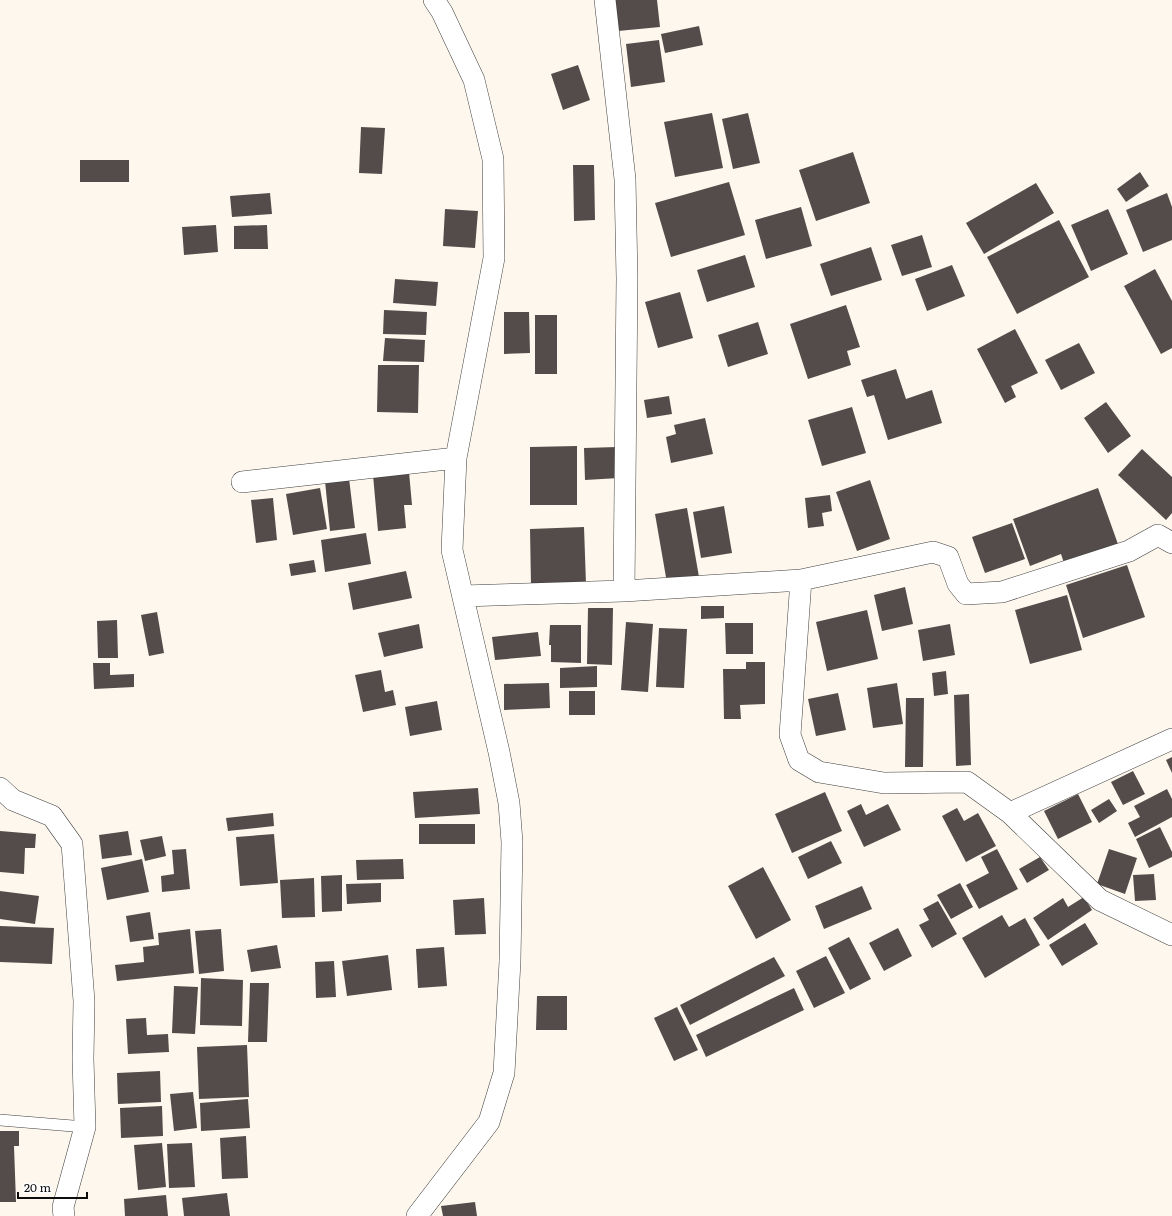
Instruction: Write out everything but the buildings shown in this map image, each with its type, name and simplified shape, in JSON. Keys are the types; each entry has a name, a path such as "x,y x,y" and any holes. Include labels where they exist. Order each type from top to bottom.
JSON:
{"street":[{"path":"417,1216 489,1122 504,1074 510,961 512,842 500,752 452,550 456,458 494,258 493,159 474,80 442,12 434,0"},
{"path":"604,0 625,179 627,278 624,591"},
{"path":"242,482 456,458"},
{"path":"463,596 624,591 801,580 933,552 948,557 958,584 966,594 1002,592 1129,551 1158,535 1172,543"},
{"path":"801,580 790,735 799,760 819,772 884,783 967,782 1010,813 1100,900 1172,935"},
{"path":"1010,813 1172,739"},
{"path":"0,788 13,800 52,816 72,844 84,1001 83,1059 85,1127 63,1207 64,1216"}],"lane":[{"path":"0,1120 85,1127"}]}
